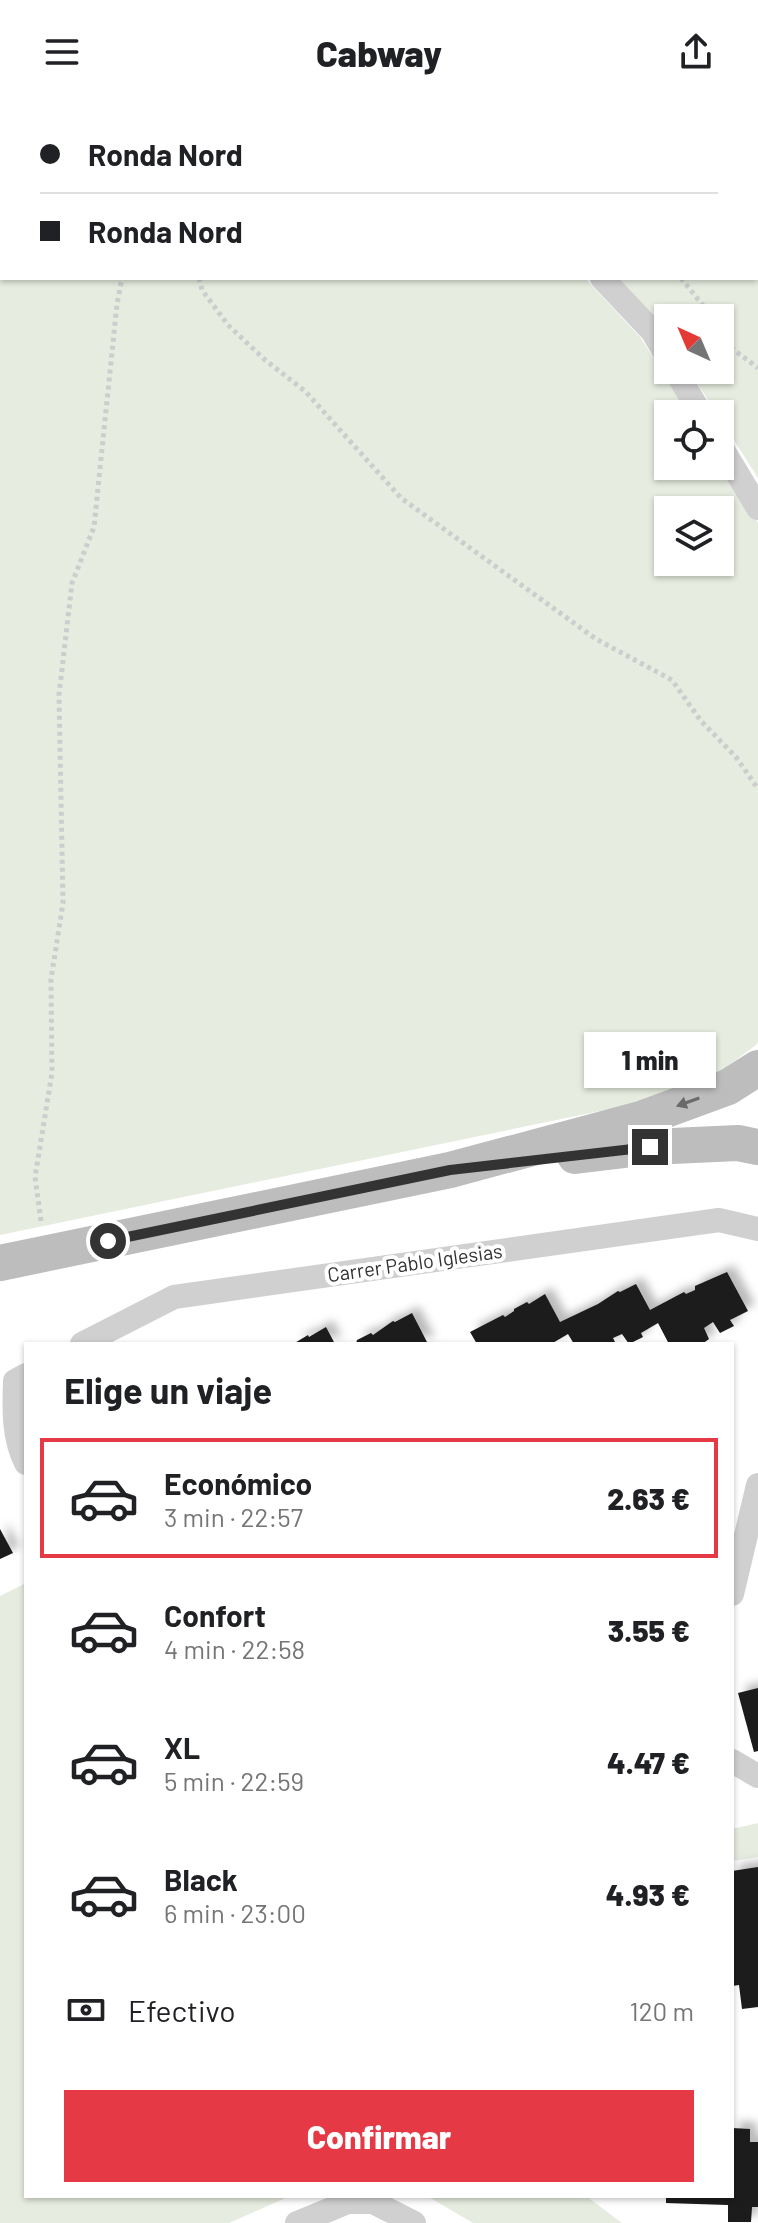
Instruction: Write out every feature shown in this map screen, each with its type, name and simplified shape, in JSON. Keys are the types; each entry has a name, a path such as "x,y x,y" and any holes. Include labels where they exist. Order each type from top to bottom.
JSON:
{"main road":[{"path":"0,1263 450,1170 641,1119 728,1087 758,1068"},
{"path":"450,1170 650,1147 738,1143 758,1147"}],"street":[{"path":"604,280 654,334"},
{"path":"734,468 758,508"},
{"name":"Carrer Pablo Iglesias","path":"86,1342 174,1297 719,1220 758,1229"},
{"path":"16,1460 13,1414 15,1381 24,1376"},
{"path":"734,1586 758,1485"},
{"path":"734,1762 758,1776"},
{"path":"297,2223 348,2202 373,2202 414,2223"}],"path":[{"path":"46,1254 35,1177 52,1073 51,979 63,903 59,695 72,583 94,527 122,280"},
{"path":"200,280 202,290 228,325 306,392 401,498 596,639 672,680 701,721 736,757 758,789"},
{"path":"683,280 702,304"},
{"path":"734,350 758,368"}],"shaded area":[{"path":"0,280 587,280 640,337 654,359 654,384 671,384 681,400 654,400 654,480 730,480 758,523 758,1042 717,1074 668,1097 0,1235"},
{"path":"619,280 758,280 758,478 734,440 734,400 708,400 698,384 734,384 734,304 654,304 654,321"},
{"path":"24,1584 24,2198 285,2198 229,2223 0,2223 0,1596"},
{"path":"758,1823 758,1857 734,1861 734,1829"},
{"path":"430,2198 589,2198 622,2223 473,2223"}],"building":[{"path":"727,1272 748,1311 730,1320 734,1326 720,1333 713,1322 704,1328 709,1339 705,1342 668,1342 658,1323 633,1342 628,1342 622,1334 613,1338 615,1342 573,1342 568,1334 554,1342 476,1342 470,1332 503,1315 505,1317 514,1309 545,1294 560,1322 636,1284 650,1310 684,1292 695,1290 695,1286"},
{"path":"412,1313 427,1342 356,1342 393,1321"},
{"path":"326,1327 334,1342 296,1342"},
{"path":"0,1529 13,1553 0,1559"},
{"path":"758,1688 758,1751 754,1752 738,1693"},
{"path":"758,1867 758,2007 742,2009 739,1985 734,1986 734,1871"},
{"path":"734,2128 750,2129 750,2142 758,2142 758,2207 752,2207 751,2222 728,2222 728,2205 666,2203 666,2198 734,2198"}],"route":[{"path":"108,1241 450,1170 650,1147"}]}
